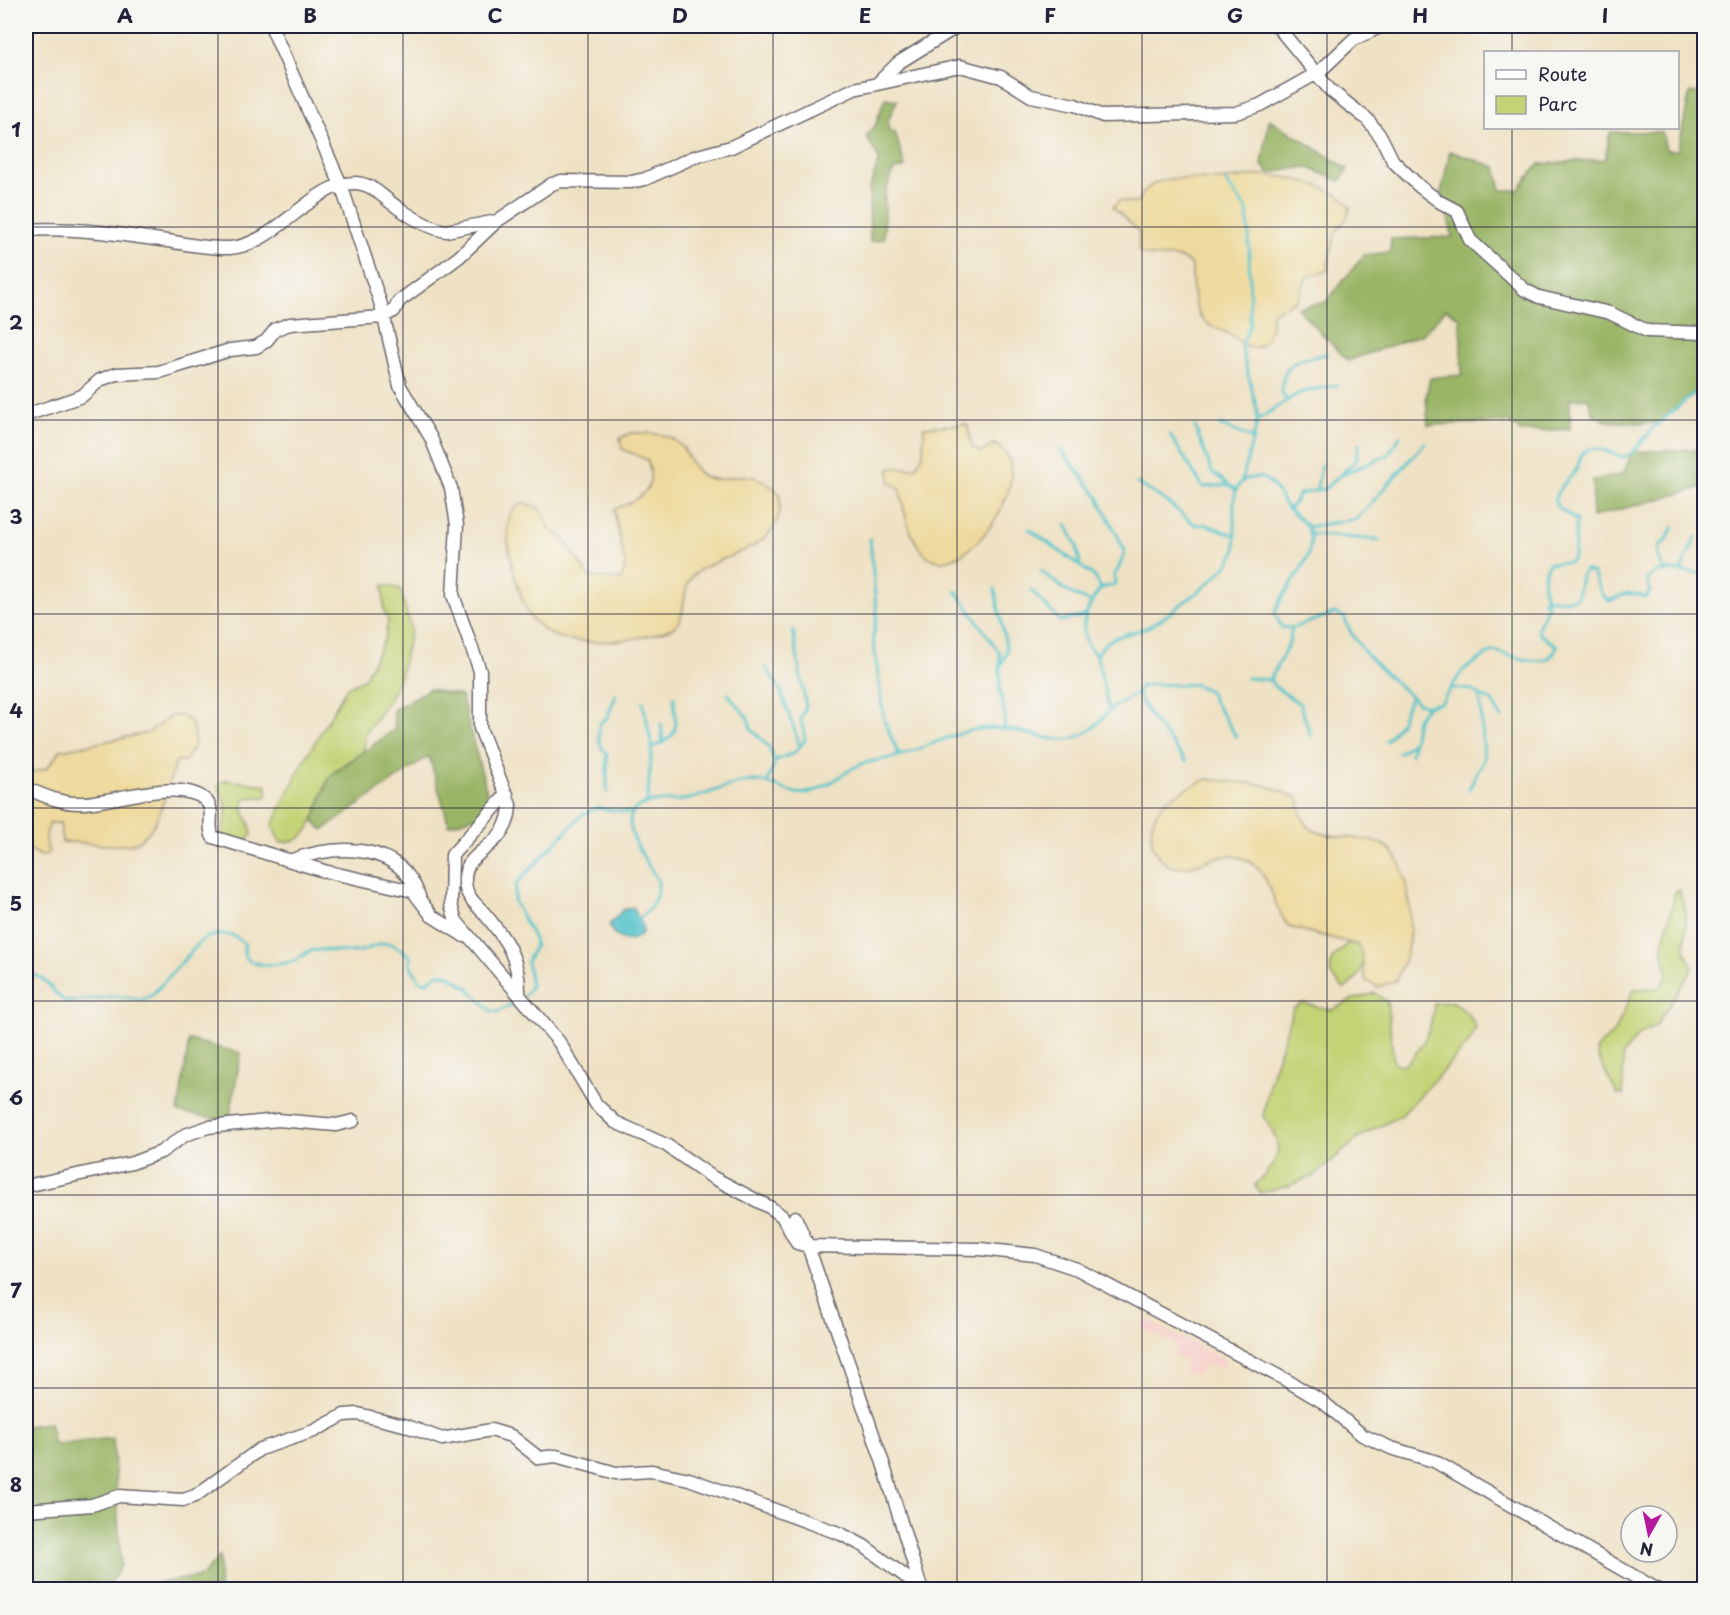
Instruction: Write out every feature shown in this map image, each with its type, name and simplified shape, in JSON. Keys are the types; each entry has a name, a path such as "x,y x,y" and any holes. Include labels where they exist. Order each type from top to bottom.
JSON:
{"street":[{"path":"271,26 341,185 384,316 400,386 431,438 451,488 457,525 453,596 480,671 480,728 507,794 510,816 499,839 472,860 465,880 469,897 500,932 514,956 520,974 519,995"},
{"path":"878,83 898,63 958,26"},
{"path":"1277,26 1330,90 1367,119 1381,137 1393,160 1420,188 1457,211 1470,240 1525,290 1539,297 1610,314 1647,331 1704,333"},
{"path":"26,415 82,396 100,380 116,374 159,372 224,351 256,347 266,341 276,329 290,324 366,320 384,316 393,311 399,301 459,257 497,221 552,184 631,182 645,179 694,157 731,147 854,89 960,66 1001,77 1031,96 1075,105 1103,116 1209,116 1236,113 1260,105 1315,74 1354,39 1382,26"},
{"path":"26,230 56,228 91,230 231,248 266,236 314,199 341,185 367,185 397,207 438,229 459,229 497,221"},
{"path":"26,788 53,800 82,803 175,790 194,793 206,800 210,807 209,830 213,837 324,871 397,885 413,891 432,916 469,938"},
{"path":"507,794 452,855 451,905 456,921 559,1042 596,1104 625,1129 666,1145 726,1185 771,1208 782,1216 797,1243 808,1246 980,1249 1035,1255 1077,1269 1286,1380 1323,1402 1362,1436 1391,1448 1434,1461 1658,1590"},
{"path":"292,860 315,852 339,849 360,850 399,864 415,884 419,897"},
{"path":"26,1186 132,1163 161,1152 185,1135 208,1127 278,1120 336,1125 353,1122"},
{"path":"795,1216 808,1246 883,1463 921,1589"},
{"path":"26,1510 92,1505 119,1496 183,1500 195,1496 260,1449 314,1431 344,1415 358,1414 404,1425 442,1439 491,1430 511,1436 540,1458 556,1456 616,1473 652,1471 689,1479 841,1534 864,1546 921,1589"}],"shaded area":[{"path":"1145,1319 1225,1360 1222,1368 1207,1364 1197,1376 1184,1373 1185,1361 1173,1356 1177,1345 1142,1328"}],"green space":[{"path":"1690,92 1704,94 1704,385 1659,424 1605,421 1593,414 1588,398 1570,399 1570,429 1521,432 1509,422 1428,425 1426,397 1430,378 1462,375 1460,318 1446,309 1423,334 1348,361 1297,308 1326,302 1364,255 1390,252 1391,239 1453,237 1441,193 1450,151 1496,167 1501,190 1518,190 1539,164 1605,159 1610,132 1662,132 1666,150 1678,150"},
{"path":"885,98 897,100 888,121 889,131 895,132 905,167 893,171 885,193 884,239 870,242 869,191 879,159 866,136 875,126"},
{"path":"1269,119 1348,169 1340,181 1306,167 1269,173 1262,165"},
{"path":"1696,449 1701,488 1592,517 1593,480 1623,474 1632,452"},
{"path":"383,585 400,589 411,629 400,677 389,700 365,734 364,751 341,766 330,777 308,830 292,842 280,842 272,826 301,766 347,687 364,679 385,638 388,620 384,611"},
{"path":"429,689 461,696 492,811 449,825 429,756 323,830 313,821 330,776 395,729 393,710"},
{"path":"226,780 266,785 268,792 266,797 245,798 244,808 252,835 242,843 222,835 227,809 218,785"},
{"path":"1675,890 1679,890 1686,911 1685,951 1693,968 1656,1026 1640,1034 1623,1054 1623,1095 1617,1094 1598,1057 1597,1048 1615,1031 1634,989 1660,988 1668,972 1663,951"},
{"path":"1348,943 1358,945 1363,964 1358,975 1344,989 1330,974 1332,959"},
{"path":"1375,993 1387,1002 1394,1063 1404,1065 1422,1045 1432,1020 1434,1003 1454,1002 1469,1015 1476,1027 1469,1043 1402,1115 1361,1136 1315,1175 1289,1186 1260,1193 1255,1185 1271,1167 1277,1152 1275,1136 1263,1116 1270,1081 1293,1009 1302,1003 1332,1010 1351,1000"},
{"path":"189,1040 241,1053 229,1121 178,1112"},
{"path":"50,1423 54,1445 113,1438 121,1566 107,1589 26,1589 26,1426"},
{"path":"220,1556 219,1589 118,1589 202,1576"}],"sand":[{"path":"1260,175 1310,183 1335,193 1350,207 1348,216 1335,234 1327,271 1307,277 1297,300 1272,313 1267,338 1259,346 1253,347 1244,345 1200,317 1192,284 1192,266 1180,258 1145,255 1139,252 1139,232 1113,207 1119,201 1137,203 1151,186 1169,179 1218,180"},
{"path":"967,424 972,447 981,453 994,444 1008,458 1011,477 1006,499 994,522 978,541 960,555 942,561 926,555 915,541 899,487 890,483 889,468 915,468 923,455 924,427"},
{"path":"631,433 659,434 672,439 683,448 696,470 711,479 746,476 767,483 780,494 780,511 768,535 745,550 703,568 694,575 685,592 680,618 676,625 668,630 607,642 559,637 547,632 530,617 521,595 509,548 509,521 512,511 523,503 538,508 544,514 549,529 564,539 589,577 621,580 625,565 614,509 638,498 648,486 650,478 647,460 622,449 620,438"},
{"path":"171,716 183,716 192,723 195,745 185,761 176,761 160,811 147,834 138,842 127,845 62,842 60,823 50,823 46,838 49,853 41,856 26,847 26,774 47,768 61,750 148,733"},
{"path":"1207,779 1265,785 1299,798 1304,820 1313,830 1328,835 1374,841 1391,851 1399,861 1404,875 1410,921 1407,950 1395,981 1378,987 1366,981 1362,954 1358,945 1289,927 1260,870 1252,863 1232,856 1175,867 1159,857 1154,849 1151,831 1157,812 1174,795"}],"water":[{"path":"633,907 643,928 642,933 633,939 623,940 615,935 609,925 623,910"}],"waterway":[{"path":"1225,181 1247,210 1249,233 1250,325 1241,346 1257,410 1257,423 1242,480"},
{"path":"1287,401 1281,391 1283,380 1290,367 1301,360 1327,354"},
{"path":"1257,420 1299,393 1337,385"},
{"path":"1546,598 1543,580 1549,563 1570,562 1574,557 1576,520 1557,507 1555,501 1560,488 1576,470 1582,454 1591,449 1624,457 1633,452 1654,427 1704,385"},
{"path":"1220,425 1254,439"},
{"path":"1195,427 1212,472 1236,490"},
{"path":"1170,435 1203,487 1229,485"},
{"path":"1287,509 1293,505 1299,494 1324,489 1339,476 1388,455 1400,436"},
{"path":"1307,527 1357,519 1425,443"},
{"path":"1339,476 1356,460 1359,444"},
{"path":"1061,450 1098,497 1125,551 1118,570 1114,574 1115,585 1101,588"},
{"path":"1316,491 1322,464"},
{"path":"639,919 653,902 658,887 658,881 633,837 631,827 630,819 633,812 644,804 689,799 754,781 769,783 796,793 811,792 824,787 859,765 898,756 977,729 1007,729 1053,739 1067,739 1081,735 1095,726 1109,710 1097,656 1100,649 1111,640 1146,628 1161,620 1221,572 1235,551 1234,497 1243,481 1252,478 1263,479 1271,484 1287,508 1307,527 1311,538 1306,560 1275,613 1281,627 1292,628 1335,613 1344,617 1366,654 1418,703 1427,706 1441,703 1463,670 1493,651 1538,661 1553,654 1557,646 1539,634 1538,628 1548,605 1543,600 1577,598 1581,576 1586,570 1593,573 1602,595 1609,601 1628,593 1646,597 1650,591 1647,580 1660,571 1704,573"},
{"path":"1137,483 1166,501 1194,524 1207,525 1234,535"},
{"path":"1066,525 1077,546 1080,565"},
{"path":"1665,572 1658,557 1659,546 1667,540 1673,527"},
{"path":"1029,529 1094,576 1101,588 1090,605 1084,622 1085,639 1097,656"},
{"path":"1309,534 1379,540"},
{"path":"1682,568 1696,537"},
{"path":"870,539 877,616 873,638 884,720 899,755"},
{"path":"1041,571 1068,592 1090,602"},
{"path":"995,589 1007,651 1001,666"},
{"path":"1031,590 1060,621 1084,616"},
{"path":"956,591 1000,653 1000,691 1005,716 1004,729"},
{"path":"1292,628 1289,643 1270,680 1274,686 1300,704 1311,736"},
{"path":"767,783 776,760 794,753 805,740 801,719 806,707 793,631"},
{"path":"766,667 780,689 800,746"},
{"path":"1247,678 1269,680"},
{"path":"1137,693 1140,687 1154,684 1191,684 1209,691 1236,737"},
{"path":"1452,688 1472,690 1480,696 1484,760 1469,789"},
{"path":"1109,710 1137,693 1149,715 1186,761"},
{"path":"728,694 748,718 751,729 769,747 775,763"},
{"path":"607,792 607,754 600,743 599,732 600,723 607,718 616,695"},
{"path":"1386,741 1399,725 1411,696"},
{"path":"1480,696 1491,700 1502,718"},
{"path":"647,804 652,747 669,739 673,734 676,723 674,697"},
{"path":"643,702 652,747"},
{"path":"1411,754 1417,719 1427,706"},
{"path":"661,724 663,743"},
{"path":"1399,753 1412,743"},
{"path":"524,996 531,986 527,961 535,946 534,939 514,901 516,884 582,815 597,808 632,813"},
{"path":"26,976 38,976 43,979 66,1002 115,996 144,999 152,995 201,941 224,934 241,940 245,945 244,953 247,959 253,963 270,965 294,961 316,950 355,952 387,943 400,948 410,957 410,965 420,981 427,982 438,974 447,974 468,988 491,1011 498,1012 519,1000"},
{"path":"218,1590 235,1590"}]}
